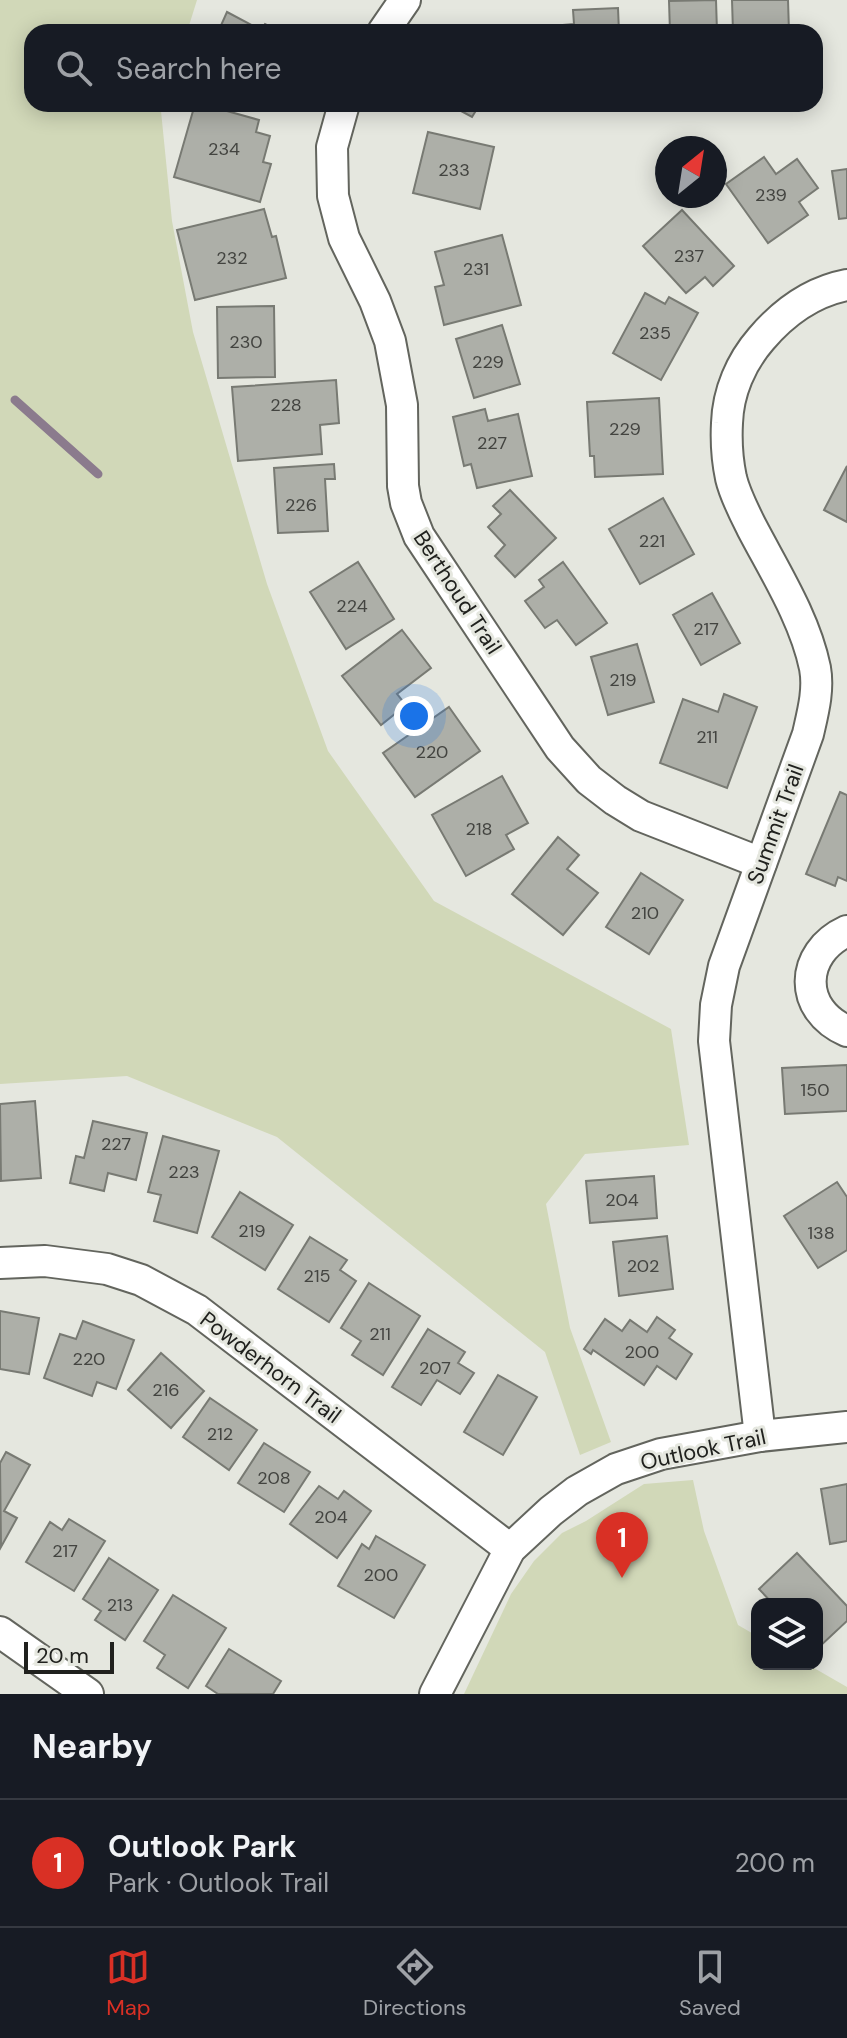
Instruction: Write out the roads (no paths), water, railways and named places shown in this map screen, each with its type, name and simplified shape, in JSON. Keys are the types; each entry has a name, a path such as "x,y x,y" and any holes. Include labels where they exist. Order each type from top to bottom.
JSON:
{"street":[{"path":"388,24 405,0"},
{"name":"Berthoud Trail","path":"342,112 332,147 333,196 344,238 375,301 390,341 402,405 403,486 419,536 560,748 589,780 641,816 761,863"},
{"name":"Summit Trail","path":"760,1436 714,1041 716,1005 724,966 808,734 816,697 816,671 807,636 731,480 726,448 727,409 737,377 753,348 777,320 792,308 829,289 847,285"},
{"path":"847,931 830,940 819,953 812,968 811,984 814,1001 823,1015 835,1026 847,1031"},
{"name":"Powderhorn Trail","path":"0,1263 45,1261 107,1269 141,1280 197,1310 510,1549"},
{"name":"Outlook Trail","path":"435,1694 510,1549 577,1491 616,1469 661,1454 760,1436 847,1427"},
{"path":"0,1632 88,1694"}],"waterway":[{"path":"15,400 98,474"}],"place":[{"name":"Outlook Park","path":"622,1578"}]}
